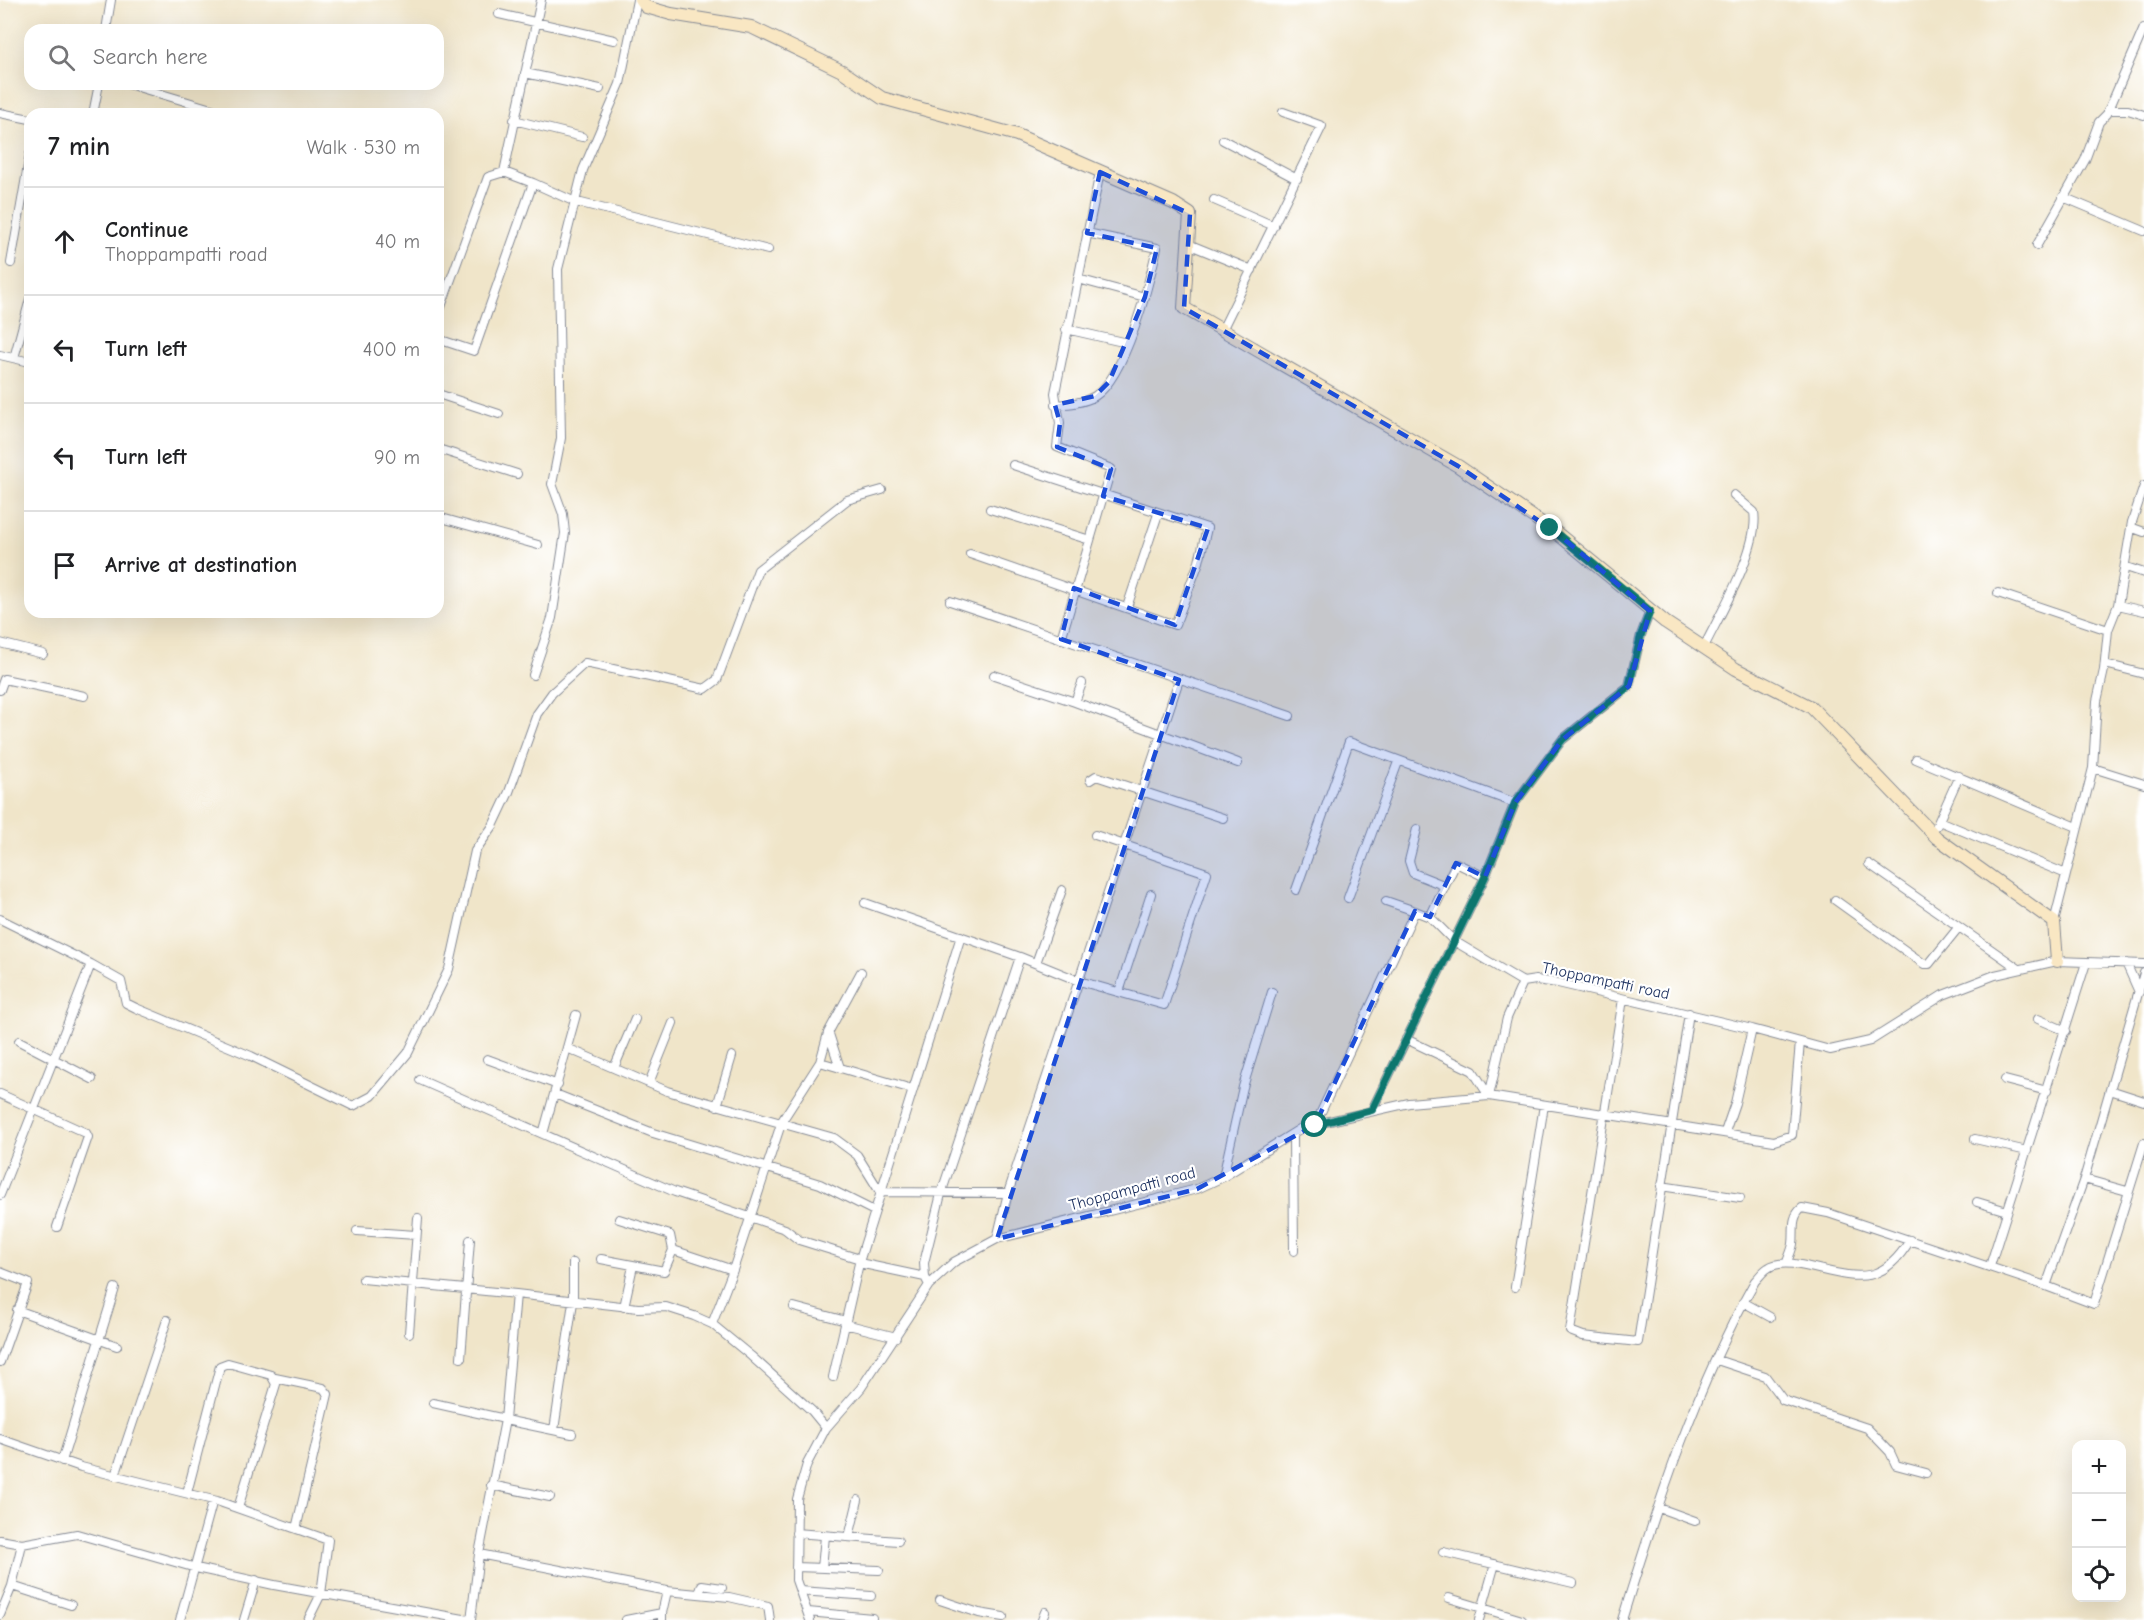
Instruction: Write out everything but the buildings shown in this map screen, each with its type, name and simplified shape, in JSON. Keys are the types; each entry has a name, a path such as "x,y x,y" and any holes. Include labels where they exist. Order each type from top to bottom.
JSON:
{"street":[{"path":"107,24 111,0"},
{"path":"504,172 541,0"},
{"path":"533,675 552,618 566,533 563,514 552,484 561,438 558,269 573,201 583,170 620,84 637,0"},
{"path":"641,0 646,7 671,14 751,27 842,71 882,98 1017,135 1173,203 1190,214 1184,308 1458,466 1558,534 1650,611 1736,669 1811,707 1933,834 2055,922"},
{"path":"499,14 614,40"},
{"path":"2037,245 2085,160 2099,122 2108,110 2144,28"},
{"path":"525,73 600,89"},
{"path":"95,108 98,90"},
{"path":"150,90 209,108"},
{"path":"2108,110 2128,110 2144,115"},
{"path":"1222,330 1322,126 1283,112"},
{"path":"0,113 24,118"},
{"path":"514,120 582,137"},
{"path":"1223,140 1297,179"},
{"path":"444,298 488,177 504,172 573,201 768,250"},
{"path":"1061,639 1074,588 1111,469 1057,447 1060,423 1055,405 1066,329 1100,172"},
{"path":"444,341 474,351 533,183"},
{"path":"10,263 24,187"},
{"path":"2063,197 2144,231"},
{"path":"1214,200 1274,226"},
{"path":"1055,405 1077,403 1095,396 1109,382 1145,297 1157,248 1088,232"},
{"path":"1188,244 1252,270"},
{"path":"1078,279 1145,297"},
{"path":"14,358 24,321"},
{"path":"1066,329 1127,343"},
{"path":"0,355 24,360"},
{"path":"444,396 499,414"},
{"path":"444,451 517,474"},
{"path":"970,554 1074,588 1174,625 1199,562 1207,528 1158,514 1013,465"},
{"path":"0,919 91,963 121,981 126,1003 135,1008 251,1056 353,1106 372,1096 408,1053 449,969 475,851 493,826 509,792 537,714 552,693 585,663 705,688 717,680 758,570 847,500 882,490"},
{"path":"2057,961 2055,922 2093,768 2097,701 2105,664 2108,630 2118,604 2126,567 2125,559 2133,528 2132,522 2143,490"},
{"path":"1704,647 1748,555 1756,524 1754,512 1734,495"},
{"path":"990,509 1090,540"},
{"path":"1127,607 1158,514"},
{"path":"444,519 538,545"},
{"path":"2133,528 2144,532"},
{"path":"2126,567 2144,573"},
{"path":"1998,593 2108,630"},
{"path":"950,601 1290,716"},
{"path":"2118,604 2144,611"},
{"path":"1372,1110 1485,877 1515,803 1562,740 1629,686 1641,635 1650,611"},
{"path":"0,644 42,654"},
{"path":"2105,664 2144,674"},
{"path":"994,675 1075,702 1238,763"},
{"path":"0,690 4,679 84,696"},
{"path":"997,1239 1008,1193 1179,680"},
{"path":"1075,702 1082,683"},
{"path":"1296,890 1349,742 1398,762 1515,803"},
{"path":"1916,759 2077,827"},
{"path":"1348,898 1398,762"},
{"path":"2093,768 2144,784"},
{"path":"1090,780 1096,776 1223,818"},
{"path":"1933,834 1959,776"},
{"path":"1939,821 2066,874"},
{"path":"1417,829 1409,861 1413,873 1443,885"},
{"path":"865,903 1020,957 1079,981 1164,1005 1207,873 1095,835"},
{"path":"1430,917 1443,885 1456,863 1485,877"},
{"path":"1869,864 2019,969"},
{"path":"1036,963 1062,890"},
{"path":"1119,992 1151,894"},
{"path":"1835,900 1924,964 1929,964 1958,928"},
{"path":"1386,901 1430,917 1454,941 1523,982"},
{"path":"1315,1125 1415,911"},
{"path":"833,1377 859,1261 961,936"},
{"path":"420,1080 675,1192 785,1229 799,1240 927,1281 924,1263 941,1194 1020,957"},
{"name":"Thoppampatti road","path":"809,1616 800,1591 796,1567 799,1490 807,1464 826,1428 861,1388 896,1337 927,1281 954,1262 997,1239 1197,1188 1223,1177 1253,1156 1293,1135 1303,1127 1409,1102 1489,1096 1507,1018 1523,982 1536,980 1558,983 1689,1013 1830,1050 1870,1041 1943,995 2019,969 2057,961 2144,964"},
{"path":"0,1195 52,1057 91,963"},
{"path":"1990,1266 2086,963"},
{"path":"2126,963 2139,992"},
{"path":"712,1324 769,1167 782,1121 820,1062 828,1033 861,972"},
{"path":"2046,1286 2084,1179 2144,973"},
{"path":"1223,1177 1243,1087 1272,992"},
{"path":"1623,999 1570,1330 1583,1336 1638,1342 1689,1013"},
{"path":"543,1134 576,1015"},
{"path":"614,1068 635,1019"},
{"path":"2038,1019 2066,1031"},
{"path":"649,1083 673,1023"},
{"path":"1725,1132 1735,1103 1752,1029"},
{"path":"828,1033 840,1068"},
{"path":"1406,1039 1473,1071 1489,1096 1774,1140 1792,1135 1800,1042"},
{"path":"19,1041 92,1079"},
{"path":"567,1048 649,1083 717,1106 782,1121 834,1138 857,1155 880,1192"},
{"path":"717,1106 732,1056"},
{"path":"487,1059 653,1133 820,1184 874,1211"},
{"path":"820,1062 912,1089"},
{"path":"2005,1080 2047,1091"},
{"path":"2110,1090 2144,1101"},
{"path":"0,1094 86,1132 88,1137 57,1227"},
{"path":"1515,1287 1544,1105"},
{"path":"1293,1135 1294,1251"},
{"path":"1975,1139 2027,1151"},
{"path":"1787,1262 1793,1242 1792,1227 1798,1211 1802,1208 1827,1213 1990,1266 2094,1304 2127,1191 2144,1143"},
{"path":"2084,1179 2127,1191"},
{"path":"1661,1186 1740,1198"},
{"path":"880,1192 1008,1193"},
{"path":"1977,1202 2007,1211"},
{"path":"409,1333 418,1218"},
{"path":"601,1259 664,1271 673,1250 670,1235 619,1219"},
{"path":"357,1231 416,1235"},
{"path":"460,1358 468,1289 470,1240"},
{"path":"1622,1620 1698,1401 1743,1302 1755,1281 1768,1267 1787,1262 1847,1275 1873,1276 1898,1259 1910,1240"},
{"path":"673,1250 733,1270"},
{"path":"554,1430 573,1302 573,1263"},
{"path":"624,1307 633,1266"},
{"path":"0,1272 28,1283 0,1362"},
{"path":"363,1279 624,1307 666,1307 712,1324 812,1411 826,1428"},
{"path":"62,1461 115,1288"},
{"path":"0,1540 22,1544 77,1534 196,1568 470,1620 491,1485 505,1419 516,1294"},
{"path":"1743,1302 1770,1317"},
{"path":"794,1307 896,1337"},
{"path":"17,1310 117,1346"},
{"path":"115,1476 167,1320"},
{"path":"1717,1360 1765,1376 1784,1400 1867,1428 1890,1452 1896,1465 1926,1473"},
{"path":"187,1493 220,1366 228,1363 275,1378 323,1388 328,1394 296,1529"},
{"path":"238,1508 276,1384 275,1378"},
{"path":"433,1403 572,1434"},
{"path":"0,1439 62,1461 213,1500 328,1540 321,1593 308,1620"},
{"path":"491,1485 550,1497"},
{"path":"180,1620 213,1500"},
{"path":"849,1538 858,1500"},
{"path":"1659,1508 1695,1521"},
{"path":"796,1533 898,1541"},
{"path":"822,1568 825,1536"},
{"path":"0,1615 12,1586 22,1544"},
{"path":"1443,1552 1573,1583"},
{"path":"479,1554 667,1591 729,1597 768,1606 770,1620"},
{"path":"1479,1620 1495,1564"},
{"path":"796,1567 879,1570"},
{"path":"244,1620 256,1580"},
{"path":"699,1594 702,1585 722,1588"},
{"path":"12,1586 71,1605"},
{"path":"627,1620 662,1616 667,1591"},
{"path":"800,1591 871,1596"},
{"path":"1449,1598 1522,1620"},
{"path":"940,1600 978,1617 1003,1617"},
{"path":"809,1616 872,1618"}],"highlighted area":[{"path":"1100,172 1190,214 1184,308 1458,466 1558,534 1650,611 1629,686 1562,740 1515,803 1485,877 1456,863 1430,917 1415,911 1315,1125 1197,1189 997,1239 1179,680 1061,639 1074,588 1175,625 1208,528 1103,496 1111,469 1057,447 1060,423 1055,405 1095,396 1109,382 1145,297 1157,248 1087,233"}],"route":[{"path":"1315,1125 1372,1110 1485,877 1515,803 1562,740 1629,686 1641,635 1650,611 1550,528"}]}
